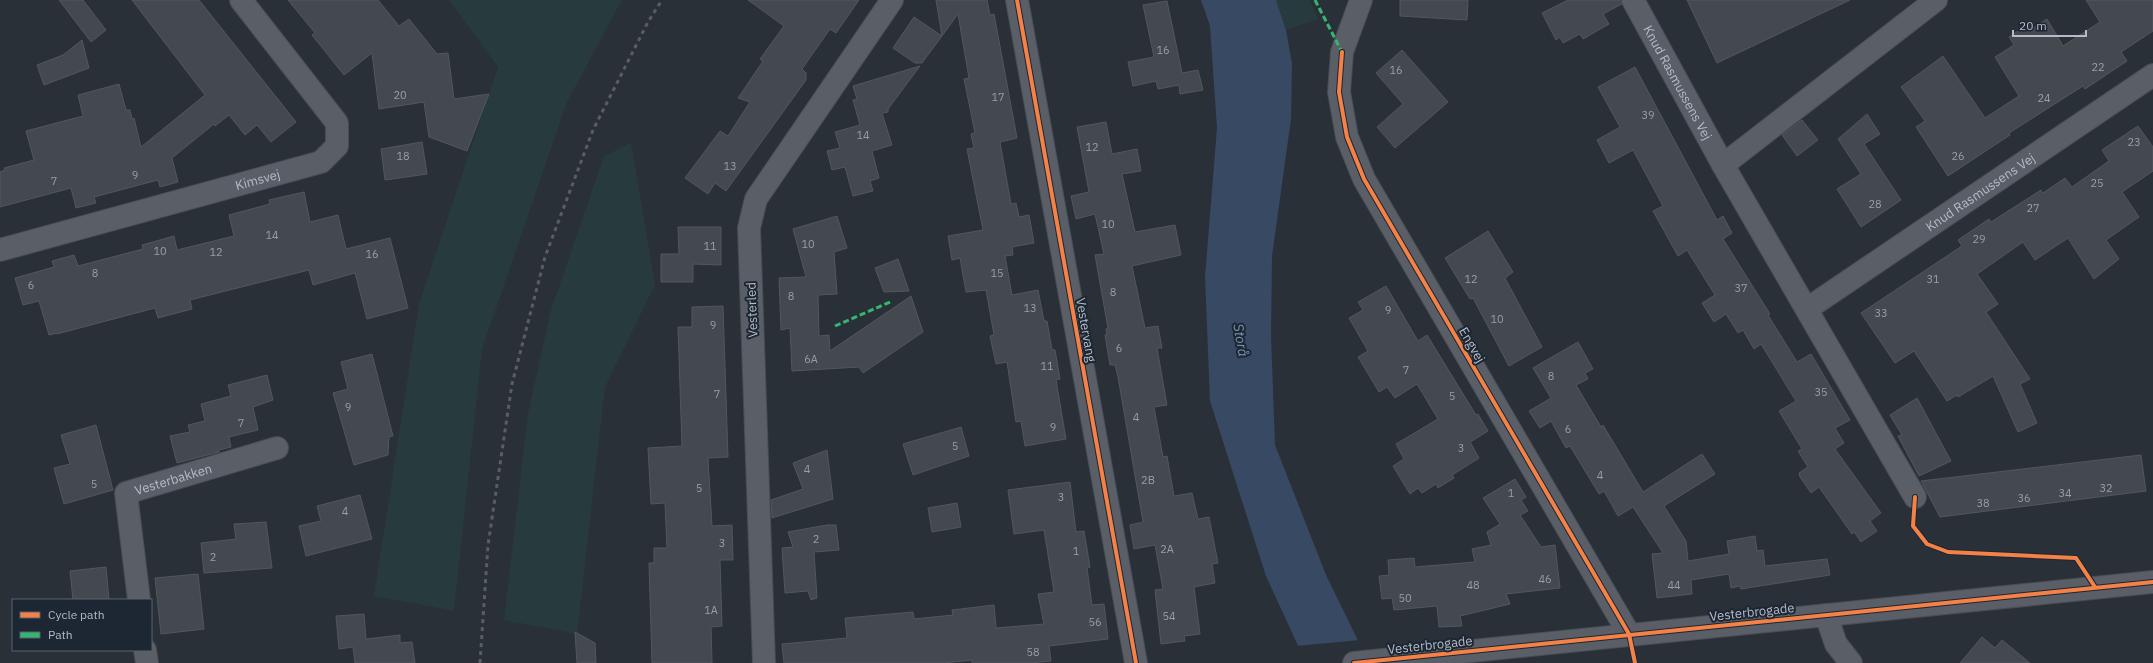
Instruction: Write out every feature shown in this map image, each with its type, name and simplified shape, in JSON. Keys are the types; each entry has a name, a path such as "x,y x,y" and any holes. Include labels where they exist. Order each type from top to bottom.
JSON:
{"street":[{"name":"Kimsvej","path":"0,250 320,162 336,146 337,123 241,0"},
{"name":"Vesterled","path":"764,663 749,228 756,199 892,0"},
{"name":"Vestervang","path":"1017,0 1136,663"},
{"name":"Engvej","path":"1361,0 1342,52 1339,92 1347,138 1364,179 1629,634"},
{"name":"Knud Rasmussens Vej","path":"1633,0 1723,165 1915,497"},
{"path":"1723,165 1936,0"},
{"name":"Knud Rasmussens Vej","path":"1807,309 2153,75"},
{"name":"Vesterbakken","path":"139,599 126,493 277,448"},
{"name":"Vesterbrogade","path":"1354,663 2153,582"},
{"path":"1826,615 1836,644 1851,663"},
{"path":"145,651 147,663"}],"green space":[{"path":"449,0 622,0 567,102 482,349 454,611 374,596 419,304 498,67"},
{"path":"1276,0 1310,0 1318,19 1286,30"},
{"path":"631,143 655,285 605,387 577,634 504,620 528,413 551,310 604,156"}],"water":[{"name":"Storå","path":"1201,0 1276,0 1286,30 1292,64 1291,119 1272,256 1271,336 1275,445 1326,575 1369,663 1306,663 1266,576 1210,401 1205,277 1217,128 1210,26"}],"pier":[{"path":"1360,640 1371,663 1304,663 1296,646"}],"building":[{"path":"59,0 83,0 106,30 91,42"},
{"path":"132,0 199,0 296,122 271,142 257,125 245,135 229,115 215,126 214,124 172,158 178,182 160,187 158,180 94,197 96,203 76,208 71,188 0,207 0,172 5,170 4,168 34,160 26,131 83,116 78,95 119,84 126,110 130,110 132,119 134,118 141,147 205,95"},
{"path":"288,0 378,0 399,26 409,19 437,54 448,53 454,99 489,94 467,151 429,137 424,102 379,109 372,53 344,75 312,35 315,33"},
{"path":"748,0 859,0 836,33 830,29 802,69 806,73 806,80 726,191 715,183 708,194 685,178 720,131 728,136 750,102 738,98 763,61 760,59 784,26"},
{"path":"936,0 987,0 990,15 994,14 1017,138 1000,142 1011,204 1016,203 1019,217 1029,215 1034,243 1012,247 1013,255 1005,256 1012,295 1038,290 1044,321 1047,321 1052,350 1055,350 1060,379 1056,380 1066,439 1025,446 1021,421 1016,422 1007,362 996,364 990,336 994,335 986,290 966,292 960,258 952,260 948,236 983,230 967,149 974,148 971,134 975,133 964,79 969,78 958,14 942,36"},
{"path":"1400,0 1468,0 1467,20 1400,16"},
{"path":"1568,0 1621,0 1622,4 1603,14 1609,24 1583,39 1580,34 1563,43 1560,37 1556,40 1542,13"},
{"path":"1687,0 1850,0 1717,63"},
{"path":"2086,0 2153,0 2153,31 2121,52 2127,61 2085,89 2083,86 2009,133 2010,135 1948,176 1916,127 1925,121 1901,87 1943,56 1985,118 2019,96 1995,57 2014,45 2009,37 2029,24 2032,29 2047,19 2063,46 2100,22"},
{"path":"1167,1 1182,73 1198,70 1203,90 1180,94 1179,85 1158,89 1156,81 1133,86 1128,62 1154,57 1143,5"},
{"path":"914,17 942,36 922,63 915,63 893,48"},
{"path":"82,40 89,68 44,85 37,65 63,55"},
{"path":"1402,50 1448,102 1395,148 1377,127 1403,104 1376,73"},
{"path":"920,66 888,109 888,112 882,113 892,145 872,151 879,178 870,181 873,191 853,196 845,167 832,170 827,151 840,148 835,132 860,125 853,100 857,99 853,86"},
{"path":"1635,67 1717,220 1723,216 1732,233 1723,239 1770,314 1768,315 1797,362 1811,354 1850,420 1835,428 1844,443 1835,449 1881,513 1870,521 1877,531 1861,542 1854,532 1852,534 1819,487 1811,493 1800,477 1799,473 1808,467 1798,451 1802,449 1779,411 1796,401 1761,344 1754,349 1743,330 1738,333 1726,314 1714,322 1702,303 1715,295 1687,250 1678,256 1653,211 1663,206 1633,150 1609,163 1597,140 1620,127 1598,87"},
{"path":"1867,114 1880,134 1864,144 1901,200 1861,227 1837,189 1861,174 1838,139"},
{"path":"1802,120 1818,140 1797,156 1782,135"},
{"path":"1106,122 1112,154 1137,149 1141,171 1122,174 1135,232 1175,225 1181,255 1132,266 1145,328 1158,326 1162,348 1157,348 1167,405 1154,407 1163,457 1167,456 1174,496 1192,493 1198,519 1209,517 1218,563 1212,564 1215,583 1194,587 1200,634 1184,636 1185,641 1161,644 1155,590 1163,589 1155,545 1134,549 1130,525 1143,522 1118,377 1115,365 1110,365 1105,335 1107,335 1106,329 1108,328 1095,255 1104,254 1095,214 1076,219 1071,196 1089,192 1077,127"},
{"path":"2138,126 2153,147 2153,171 2122,192 2139,217 2106,240 2119,259 2094,279 2068,238 2035,260 2023,242 1977,274 1998,304 1986,312 2030,379 2020,384 2037,423 2018,432 1993,376 1958,397 1957,395 1947,401 1914,351 1895,363 1861,313 1962,246 1958,240 1989,219 1991,222 2041,190 2043,193 2065,178 2072,187 2109,161 2102,150"},
{"path":"422,142 427,174 385,180 381,149"},
{"path":"304,192 310,222 338,215 346,249 390,238 408,308 367,319 355,273 313,285 309,270 190,300 192,309 158,318 155,308 49,335 39,301 23,305 15,278 54,267 52,261 74,255 78,266 143,249 142,245 174,236 177,250 234,236 229,215 270,204 269,200"},
{"path":"837,216 847,248 834,252 837,294 818,295 819,336 829,335 830,351 911,296 923,332 863,373 859,367 792,371 790,328 781,330 779,278 806,277 793,229"},
{"path":"678,227 721,227 721,265 693,264 693,282 661,282 661,254 679,254"},
{"path":"1488,231 1513,272 1505,278 1542,347 1509,366 1473,298 1470,299 1445,258"},
{"path":"898,259 909,291 884,292 875,268"},
{"path":"1386,286 1418,341 1427,335 1476,415 1478,414 1488,431 1470,442 1479,458 1452,475 1454,478 1438,488 1436,484 1422,493 1418,488 1410,494 1393,466 1404,459 1396,444 1438,419 1417,384 1395,398 1387,387 1379,392 1358,357 1368,351 1349,318 1363,310 1358,302"},
{"path":"723,306 728,457 708,458 712,526 732,525 733,560 720,560 722,626 711,627 712,663 652,663 649,563 654,563 654,548 667,548 665,503 651,504 648,448 682,446 678,327 692,327 692,307"},
{"path":"1578,342 1593,369 1585,373 1588,379 1576,385 1601,427 1603,425 1643,492 1702,454 1715,474 1664,506 1686,541 1688,561 1729,554 1727,541 1755,536 1757,551 1763,550 1765,566 1827,559 1830,575 1741,589 1740,586 1731,588 1729,574 1691,580 1692,594 1657,598 1652,554 1663,553 1633,507 1618,516 1604,491 1599,494 1570,446 1566,448 1551,421 1540,428 1529,411 1551,398 1533,368"},
{"path":"372,354 393,436 389,437 388,455 354,465 333,393 348,389 341,362"},
{"path":"267,375 273,400 253,407 258,430 229,437 231,447 219,450 219,452 177,463 170,436 190,432 188,425 205,421 201,404 231,396 228,385"},
{"path":"1917,398 1951,461 1919,476 1898,436 1902,435 1890,415"},
{"path":"96,425 113,490 64,504 54,468 70,464 61,435"},
{"path":"961,427 969,456 913,475 903,444"},
{"path":"827,450 833,499 772,518 771,500 803,489 793,463"},
{"path":"2141,455 2146,491 1940,517 1921,481"},
{"path":"1515,479 1526,497 1521,500 1528,511 1520,515 1541,547 1555,545 1560,588 1506,594 1510,604 1460,616 1462,626 1439,627 1437,606 1394,610 1392,598 1382,599 1379,576 1389,575 1388,560 1414,558 1415,567 1475,562 1472,549 1491,545 1487,532 1500,524 1483,498"},
{"path":"1070,482 1076,532 1084,531 1090,567 1087,568 1092,605 1104,604 1108,639 1049,646 1051,661 1030,663 972,663 972,660 944,663 784,663 782,644 847,638 845,618 913,612 914,619 953,615 952,610 994,605 996,628 1044,624 1038,594 1054,592 1044,530 1014,534 1008,490"},
{"path":"360,495 372,539 306,556 299,526 321,521 317,506"},
{"path":"957,503 961,527 932,532 928,508"},
{"path":"266,522 272,568 204,573 201,543 236,539 234,524"},
{"path":"827,525 836,525 839,550 814,552 817,598 811,600 808,591 785,593 782,548 793,547 788,532"},
{"path":"106,567 109,599 73,599 70,571"},
{"path":"198,574 204,629 161,634 155,578"},
{"path":"364,614 366,639 400,635 400,643 412,642 415,663 355,663 353,647 339,649 336,616"},
{"path":"575,632 595,643 596,663 577,663"},
{"path":"1982,637 1995,648 2002,640 2030,663 1960,663"}],"railway":[{"path":"480,663 488,545 512,384 545,257 593,130 648,22 662,0"}],"marked path":[{"path":"1315,0 1342,52"},
{"path":"835,326 890,302"}],"cycle path":[{"path":"1017,0 1136,663"},
{"path":"1342,52 1339,92 1347,137 1364,179 1629,634 1635,663"},
{"path":"1915,497 1913,526 1927,544 1948,552 2076,558 2095,587"},
{"path":"1354,663 2153,582"}]}
